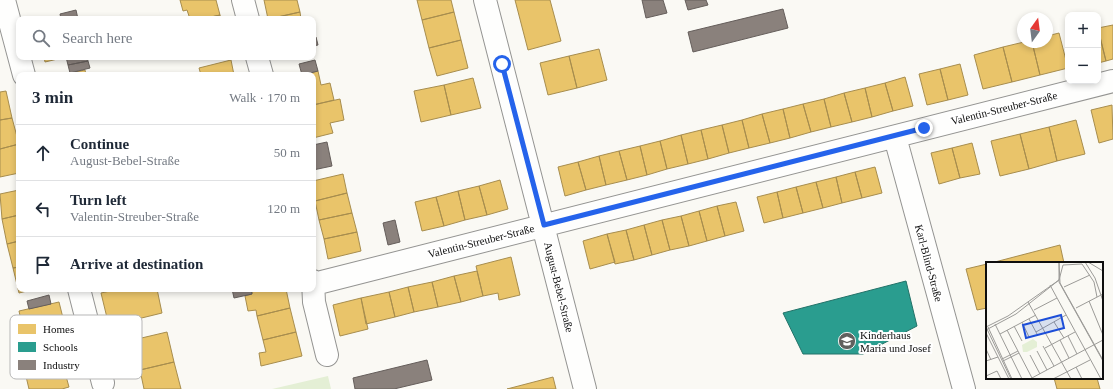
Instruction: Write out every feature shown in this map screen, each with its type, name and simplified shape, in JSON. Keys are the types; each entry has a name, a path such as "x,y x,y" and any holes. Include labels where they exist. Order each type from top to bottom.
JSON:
{"street":[{"path":"4,0 16,45"},
{"path":"243,0 247,16"},
{"name":"August-Bebel-Straße","path":"485,0 585,389"},
{"path":"20,60 23,72"},
{"path":"258,60 261,72"},
{"name":"Valentin-Streuber-Straße","path":"316,282 1113,81"},
{"name":"Karl-Blind-Straße","path":"895,137 964,389"},
{"path":"80,292 86,315"},
{"path":"313,292 314,302 327,355"},
{"path":"102,379 103,383"}],"green space":[{"path":"328,376 331,389 272,389"}],"building: Homes":[{"path":"180,0 216,0 220,15 189,16 187,10 183,11"},
{"path":"264,0 297,0 300,12 282,16 267,16"},
{"path":"417,0 451,0 454,12 422,20"},
{"path":"515,0 550,0 561,41 528,50"},
{"path":"300,12 301,16 283,16"},
{"path":"454,12 461,40 429,48 422,20"},
{"path":"1113,25 1113,59 1106,61 1101,40 1101,27"},
{"path":"1059,33 1065,56 1065,69 1040,75 1033,48 1053,48 1053,34"},
{"path":"461,40 468,68 437,76 429,48"},
{"path":"1101,42 1106,61 1101,62"},
{"path":"1017,44 1017,48 1033,48 1040,75 1012,82 1003,47"},
{"path":"1003,47 1012,82 983,89 974,55"},
{"path":"599,49 607,80 577,88 569,56"},
{"path":"569,56 577,88 548,95 540,63"},
{"path":"231,60 233,72 200,72 199,68"},
{"path":"960,64 968,95 948,100 940,69"},
{"path":"940,69 948,100 927,105 919,74"},
{"path":"85,70 85,72 75,72"},
{"path":"318,71 321,85 330,83 334,100 316,104 316,72 314,72"},
{"path":"905,77 913,106 893,111 885,83"},
{"path":"473,78 481,108 451,115 444,85"},
{"path":"885,83 893,111 872,117 865,88"},
{"path":"444,85 451,115 421,122 414,91"},
{"path":"865,88 872,117 852,122 844,93"},
{"path":"6,91 12,118 0,120 0,92"},
{"path":"844,93 852,122 831,127 824,99"},
{"path":"340,99 344,120 330,123 333,133 316,137 316,104"},
{"path":"824,99 831,127 811,132 803,104"},
{"path":"803,104 811,132 790,138 783,109"},
{"path":"1112,105 1113,139 1099,143 1091,110"},
{"path":"783,109 790,138 770,143 762,114"},
{"path":"762,114 770,143 749,148 742,120"},
{"path":"12,118 16,133 16,145 0,149 0,120"},
{"path":"742,120 749,148 729,153 722,125"},
{"path":"1076,120 1085,154 1057,161 1049,127"},
{"path":"722,125 729,153 708,159 701,130"},
{"path":"1049,127 1057,161 1029,169 1020,134"},
{"path":"701,130 708,159 688,164 681,135"},
{"path":"1020,134 1029,169 1000,176 991,141"},
{"path":"681,135 688,164 667,169 660,141"},
{"path":"660,141 667,169 647,175 640,146"},
{"path":"972,143 980,174 960,178 952,148"},
{"path":"16,145 16,174 0,177 0,149"},
{"path":"640,146 647,175 627,180 619,151"},
{"path":"952,148 960,178 939,184 931,153"},
{"path":"619,151 627,180 606,185 599,156"},
{"path":"599,156 606,185 586,190 578,162"},
{"path":"578,162 586,190 565,196 558,167"},
{"path":"875,167 882,193 862,198 855,172"},
{"path":"855,172 862,198 842,203 836,177"},
{"path":"343,174 347,193 316,201 316,180"},
{"path":"836,177 842,203 823,208 816,182"},
{"path":"500,180 508,209 487,215 479,186"},
{"path":"816,182 823,208 803,213 796,187"},
{"path":"479,186 487,215 465,220 458,191"},
{"path":"796,187 803,213 783,218 777,192"},
{"path":"16,191 16,216 2,219 0,194"},
{"path":"458,191 465,220 444,226 436,197"},
{"path":"777,192 783,218 764,223 757,197"},
{"path":"347,193 352,213 319,220 316,201"},
{"path":"436,197 444,226 422,231 415,202"},
{"path":"736,202 744,231 725,236 717,206"},
{"path":"717,206 725,236 707,241 699,211"},
{"path":"699,211 707,241 689,246 681,216"},
{"path":"352,213 357,232 324,239 319,220"},
{"path":"16,216 16,242 7,244 2,219"},
{"path":"681,216 689,246 670,250 662,220"},
{"path":"662,220 670,250 652,255 644,225"},
{"path":"644,225 652,255 634,260 626,230"},
{"path":"626,230 634,260 615,264 607,234"},
{"path":"357,232 361,251 328,259 324,239"},
{"path":"607,234 615,262 590,269 583,241"},
{"path":"16,242 16,268 13,268 7,244"},
{"path":"1060,245 1064,262 995,262"},
{"path":"511,257 520,295 499,300 498,293 483,296 476,266"},
{"path":"986,264 986,308 977,310 966,269"},
{"path":"13,268 16,268 16,280"},
{"path":"477,271 483,296 461,302 454,276"},
{"path":"454,276 461,302 438,307 432,282"},
{"path":"432,282 438,307 414,312 408,287"},
{"path":"408,287 414,312 395,317 389,292"},
{"path":"158,292 162,313 142,318 142,315 106,315 101,293"},
{"path":"252,292 287,292 290,308 257,316 256,310 248,311 245,296 252,294"},
{"path":"389,292 395,317 366,324 361,298"},
{"path":"361,298 368,329 340,336 333,305"},
{"path":"59,302 62,315 20,315 19,311"},
{"path":"290,308 296,332 263,340 257,316"},
{"path":"167,332 174,362 142,370 142,338"},
{"path":"296,332 302,356 261,366 259,353 266,352 263,340"},
{"path":"174,362 181,389 144,389 142,370"},
{"path":"553,377 556,389 507,389"},
{"path":"27,379 67,379 69,387 62,389 29,389"},
{"path":"1054,379 1097,379 1100,389 1057,389"}],"building: Schools":[{"path":"906,281 917,326 863,354 803,354 783,313"}],"building: Industry":[{"path":"642,0 663,0 667,13 646,18"},
{"path":"685,0 706,0 708,5 688,10"},
{"path":"783,9 788,28 693,52 688,32"},
{"path":"76,10 77,16 60,16 60,14"},
{"path":"67,60 88,61 68,65"},
{"path":"315,60 318,71 301,72 299,64"},
{"path":"88,61 90,68 70,72 68,65"},
{"path":"327,142 332,166 316,169 316,144"},
{"path":"395,220 400,242 388,245 383,223"},
{"path":"233,292 252,292 252,294 234,298"},
{"path":"49,295 51,304 29,309 27,301"},
{"path":"427,360 432,380 394,389 355,389 353,378"}],"place":[{"name":"Kinderhaus Maria und Josef","path":"847,341"}],"route":[{"path":"502,64 544,225 895,137 924,128"}]}
